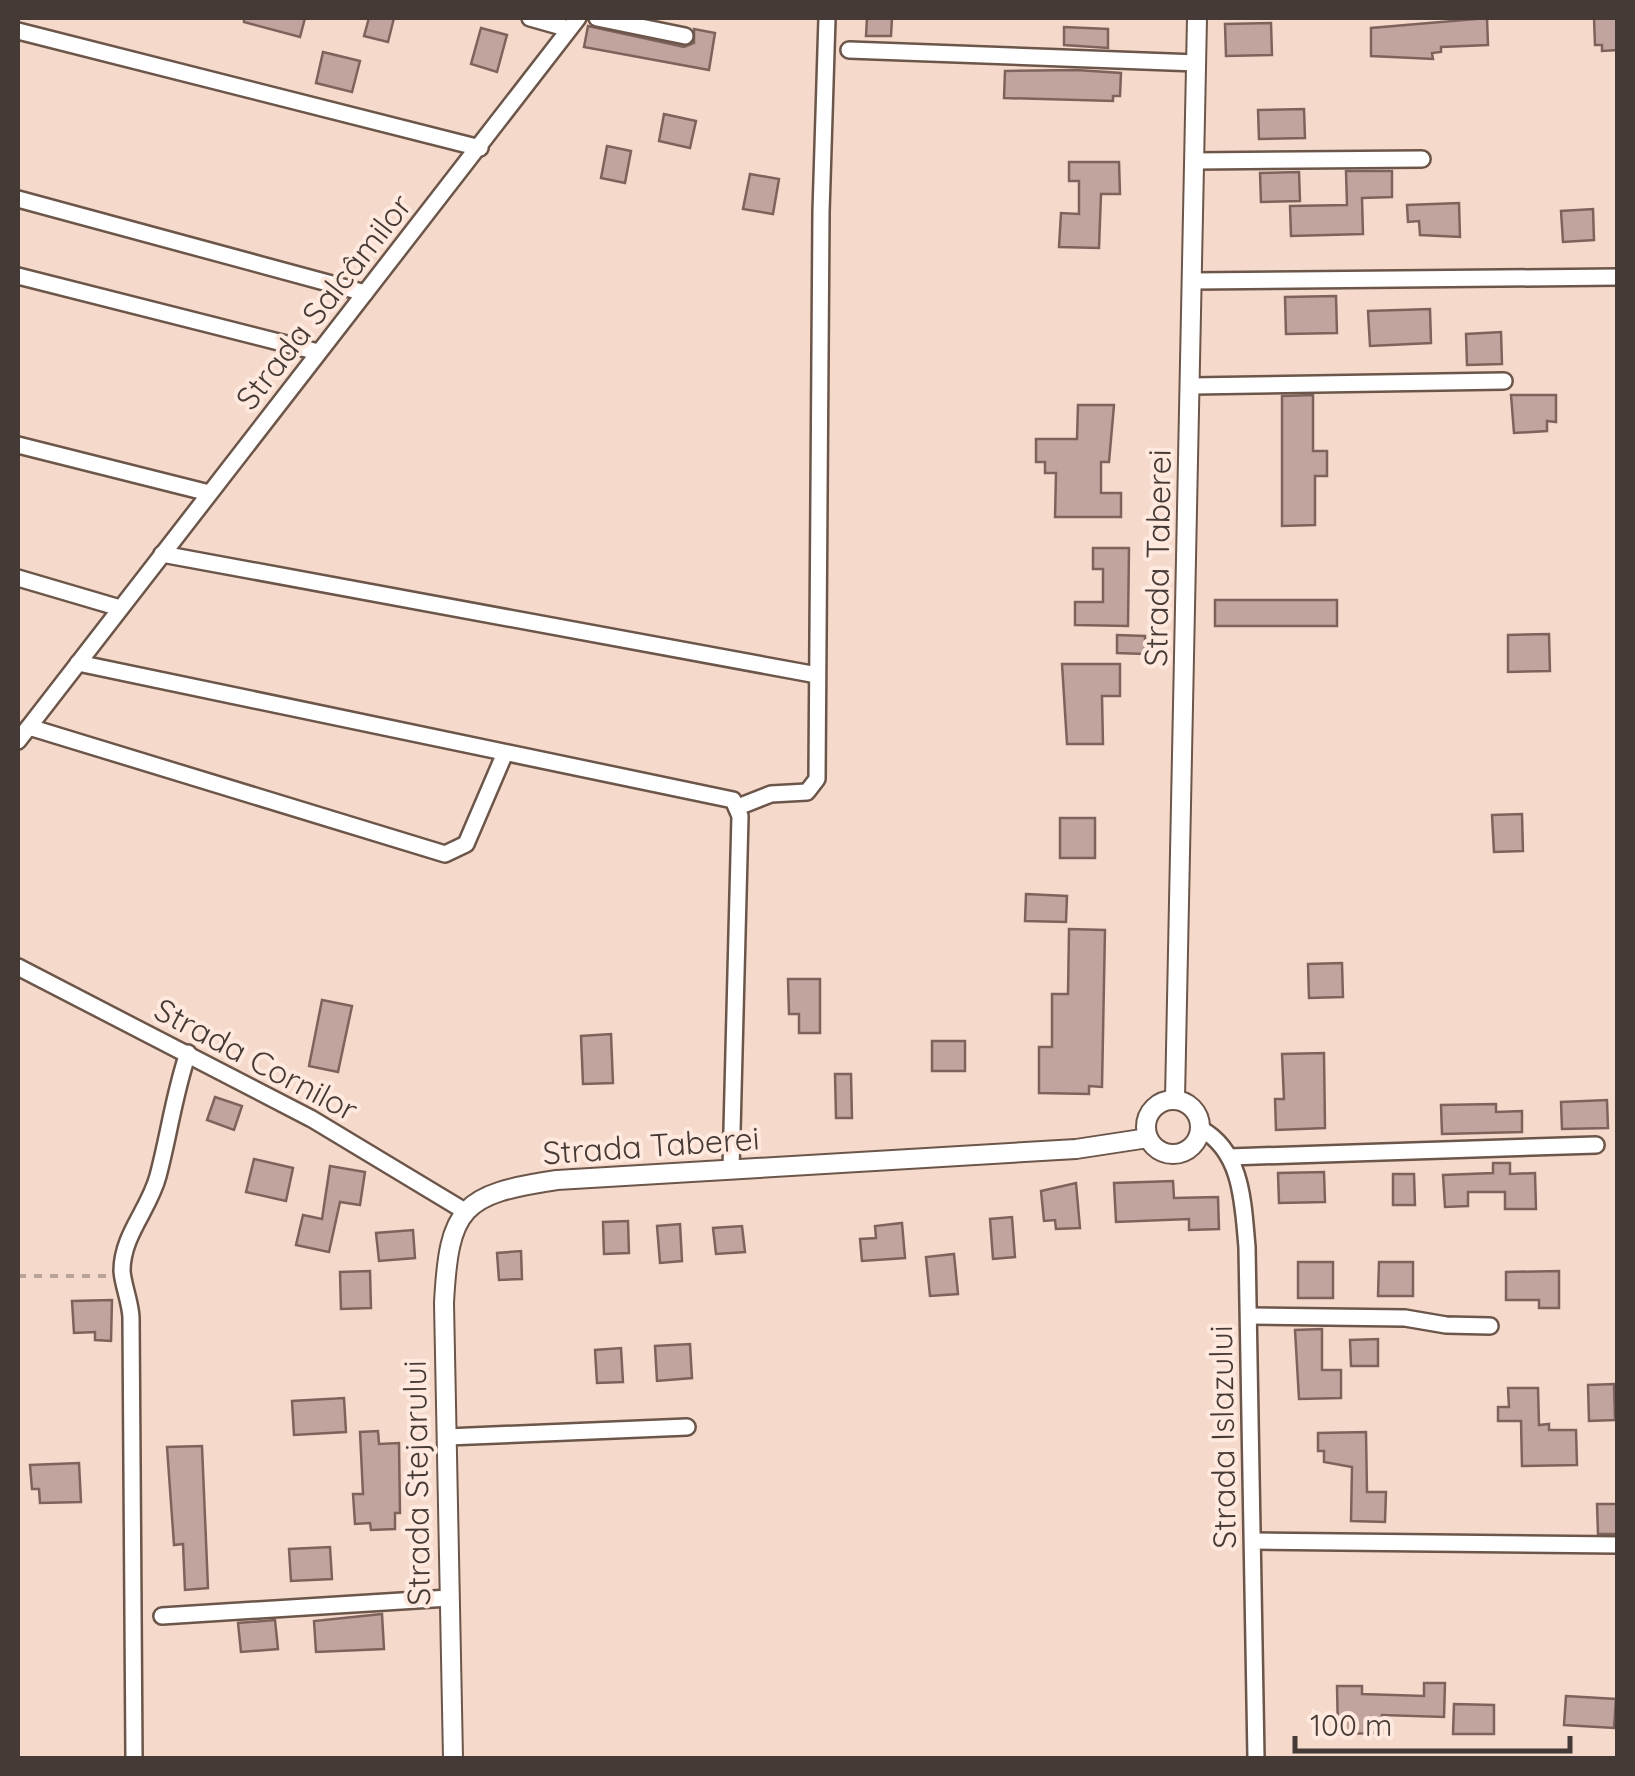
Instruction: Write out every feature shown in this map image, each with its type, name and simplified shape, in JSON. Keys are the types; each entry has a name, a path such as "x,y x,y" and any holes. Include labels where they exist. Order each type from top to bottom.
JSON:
{"street":[{"name":"Strada Salcâmilor","path":"530,18 574,23"},
{"path":"598,18 685,36"},
{"path":"738,807 755,798 808,792 814,787 818,766 827,18"},
{"name":"Strada Taberei","path":"1175,1099 1197,18"},
{"name":"Strada Salcâmilor","path":"18,741 574,23"},
{"path":"18,31 480,148"},
{"path":"848,50 1197,64"},
{"path":"1196,161 1422,159"},
{"path":"18,199 365,294"},
{"path":"18,276 318,352"},
{"path":"1194,281 1618,277"},
{"path":"1192,386 1504,381"},
{"path":"18,445 209,493"},
{"path":"162,554 817,675"},
{"path":"18,578 120,608"},
{"path":"78,663 723,795 738,807"},
{"path":"29,726 445,854 466,844 505,753"},
{"path":"731,1170 738,807"},
{"name":"Strada Cornilor","path":"18,967 312,1119 463,1210"},
{"path":"134,1758 132,1317 129,1289 122,1276 126,1240 157,1180 175,1091 188,1054"},
{"path":"1148,1138 1148,1114 1159,1103 1175,1099 1194,1109 1200,1129 1216,1139 1229,1156 1596,1145"},
{"name":"Strada Taberei","path":"463,1210 494,1193 520,1185 1076,1149 1148,1138 1158,1150 1182,1153 1195,1144 1200,1129"},
{"name":"Strada Islazului","path":"1229,1156 1243,1200 1249,1316 1256,1758"},
{"name":"Strada Stejarului","path":"453,1758 446,1270 463,1210"},
{"path":"1249,1316 1405,1318 1446,1325 1490,1326"},
{"path":"447,1437 687,1427"},
{"path":"1253,1540 1618,1545"},
{"path":"162,1616 449,1598"}],"path":[{"path":"18,1276 122,1276"}],"building":[{"path":"244,18 305,18 300,37 244,22"},
{"path":"369,18 394,18 388,42 364,36"},
{"path":"867,18 892,18 891,36 866,36"},
{"path":"1487,18 1488,45 1441,47 1441,52 1432,53 1433,59 1371,56 1371,28"},
{"path":"1594,18 1618,18 1618,50 1602,51 1602,45 1595,45"},
{"path":"1271,23 1272,55 1226,56 1225,24"},
{"path":"588,26 684,47 694,43 694,29 715,33 709,70 584,47"},
{"path":"1064,27 1108,29 1108,48 1064,45"},
{"path":"481,28 507,35 497,72 471,64"},
{"path":"323,52 360,61 352,92 316,83"},
{"path":"1005,71 1121,73 1120,96 1113,96 1113,101 1004,98"},
{"path":"1304,109 1305,138 1259,139 1258,110"},
{"path":"664,114 696,121 690,148 659,141"},
{"path":"607,146 631,151 625,183 601,178"},
{"path":"1069,162 1119,162 1120,194 1101,194 1099,248 1059,247 1061,213 1079,214 1079,181 1069,181"},
{"path":"1346,171 1392,171 1392,197 1362,198 1363,234 1291,236 1290,206 1347,205"},
{"path":"1299,172 1300,201 1261,202 1260,173"},
{"path":"750,174 779,179 773,214 743,209"},
{"path":"1459,203 1460,237 1420,235 1419,221 1408,222 1407,205"},
{"path":"1593,209 1594,240 1563,242 1561,211"},
{"path":"1336,296 1337,333 1286,334 1285,297"},
{"path":"1430,309 1431,343 1370,346 1368,311"},
{"path":"1501,332 1502,364 1467,365 1466,334"},
{"path":"1313,395 1313,451 1327,451 1327,476 1315,476 1315,525 1282,526 1282,396"},
{"path":"1511,395 1556,395 1556,422 1547,421 1547,431 1514,433"},
{"path":"1078,405 1114,405 1109,462 1101,462 1101,493 1121,493 1121,517 1055,517 1056,473 1045,473 1045,462 1036,462 1036,439 1077,439"},
{"path":"1093,548 1129,548 1128,626 1075,625 1075,602 1103,602 1103,569 1093,569"},
{"path":"1215,600 1337,600 1337,626 1215,626"},
{"path":"1549,634 1550,671 1508,672 1508,635"},
{"path":"1117,635 1145,636 1145,654 1117,653"},
{"path":"1062,664 1120,664 1120,696 1102,696 1103,744 1067,744"},
{"path":"1522,814 1523,851 1494,852 1492,815"},
{"path":"1060,818 1095,818 1095,858 1060,858"},
{"path":"1026,894 1067,896 1066,922 1025,921"},
{"path":"1069,929 1105,930 1102,1087 1089,1086 1089,1094 1039,1093 1039,1047 1052,1047 1052,994 1068,994"},
{"path":"1342,963 1343,997 1309,998 1308,964"},
{"path":"788,979 820,979 820,1033 799,1033 799,1014 789,1014"},
{"path":"322,1000 352,1006 338,1072 309,1066"},
{"path":"611,1034 613,1083 583,1084 581,1036"},
{"path":"932,1041 965,1041 965,1071 932,1071"},
{"path":"1324,1053 1325,1128 1276,1130 1275,1099 1284,1099 1282,1054"},
{"path":"835,1074 851,1074 852,1118 836,1118"},
{"path":"215,1097 242,1106 234,1130 207,1120"},
{"path":"1607,1100 1608,1128 1562,1129 1561,1102"},
{"path":"1496,1104 1496,1112 1522,1111 1522,1132 1442,1134 1441,1105"},
{"path":"254,1159 293,1168 286,1201 246,1192"},
{"path":"1493,1163 1510,1163 1510,1174 1535,1173 1536,1209 1505,1209 1505,1192 1468,1192 1468,1206 1445,1207 1443,1175 1493,1173"},
{"path":"330,1166 365,1172 360,1205 340,1202 329,1252 296,1245 303,1215 322,1219"},
{"path":"1324,1172 1325,1202 1279,1203 1278,1173"},
{"path":"1393,1174 1414,1174 1415,1205 1393,1205"},
{"path":"1173,1181 1174,1198 1218,1197 1219,1229 1189,1230 1189,1219 1116,1222 1114,1183"},
{"path":"1076,1183 1080,1228 1056,1229 1055,1220 1044,1221 1041,1191"},
{"path":"1012,1217 1015,1257 993,1259 990,1219"},
{"path":"628,1221 629,1253 604,1254 603,1222"},
{"path":"902,1223 905,1258 862,1261 860,1239 876,1238 875,1226"},
{"path":"680,1224 682,1261 660,1263 657,1226"},
{"path":"742,1226 745,1252 716,1254 713,1228"},
{"path":"413,1230 415,1258 379,1261 376,1233"},
{"path":"521,1251 522,1279 499,1280 497,1253"},
{"path":"954,1254 958,1294 930,1296 926,1257"},
{"path":"1298,1262 1333,1262 1333,1298 1298,1298"},
{"path":"1379,1262 1413,1262 1413,1296 1378,1296"},
{"path":"370,1271 371,1308 341,1309 340,1272"},
{"path":"1559,1271 1559,1308 1539,1308 1539,1300 1506,1300 1506,1272"},
{"path":"112,1300 111,1341 95,1340 95,1332 74,1333 72,1301"},
{"path":"1322,1329 1322,1370 1341,1370 1341,1398 1299,1399 1295,1330"},
{"path":"1378,1339 1378,1366 1351,1366 1350,1340"},
{"path":"690,1344 692,1378 657,1381 655,1346"},
{"path":"621,1348 623,1382 597,1383 595,1350"},
{"path":"1614,1384 1615,1420 1589,1421 1588,1385"},
{"path":"1508,1388 1538,1388 1539,1425 1549,1424 1549,1430 1576,1430 1577,1465 1522,1466 1521,1421 1498,1421 1498,1407 1509,1407"},
{"path":"344,1398 346,1432 294,1435 292,1401"},
{"path":"378,1431 379,1444 399,1443 400,1513 395,1513 395,1529 371,1530 370,1523 355,1524 353,1494 363,1494 360,1432"},
{"path":"1366,1432 1367,1492 1386,1492 1385,1522 1351,1521 1352,1467 1324,1462 1324,1451 1318,1451 1318,1433"},
{"path":"202,1446 208,1588 185,1590 183,1544 174,1545 167,1447"},
{"path":"79,1463 81,1502 40,1503 39,1489 32,1489 30,1465"},
{"path":"1597,1504 1618,1504 1618,1534 1598,1534"},
{"path":"330,1547 332,1579 291,1581 289,1549"},
{"path":"382,1614 384,1649 316,1652 314,1621"},
{"path":"275,1620 278,1649 241,1652 238,1623"},
{"path":"1424,1683 1445,1683 1444,1717 1382,1715 1382,1733 1338,1734 1337,1686 1362,1686 1362,1694 1424,1696"},
{"path":"1566,1696 1616,1699 1614,1728 1564,1725"},
{"path":"1454,1704 1494,1705 1494,1734 1453,1734"}]}
